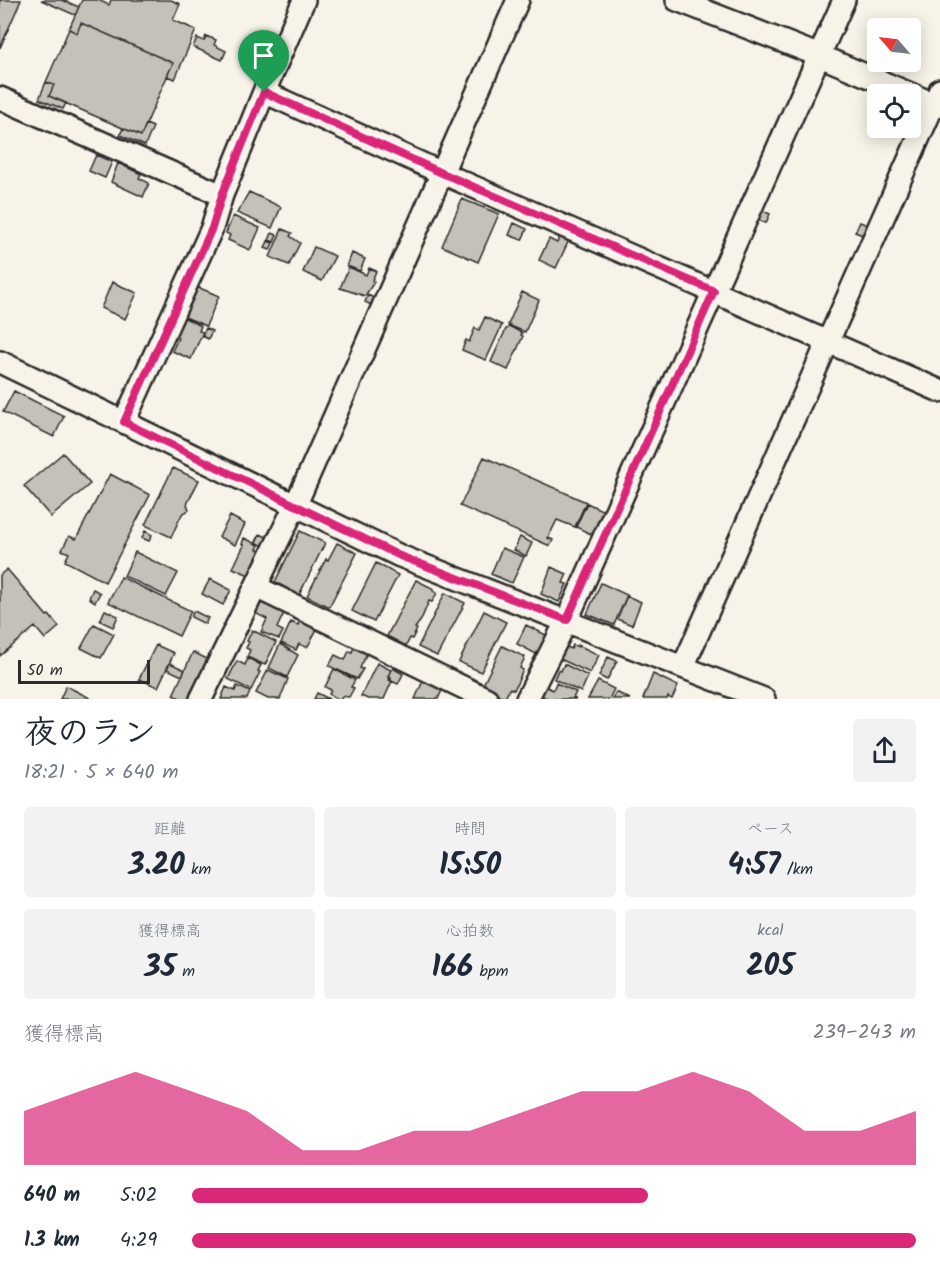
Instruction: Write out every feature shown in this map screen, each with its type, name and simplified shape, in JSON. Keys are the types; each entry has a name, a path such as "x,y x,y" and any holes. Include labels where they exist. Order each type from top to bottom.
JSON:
{"street":[{"path":"124,422 212,228 222,195 304,0"},
{"path":"201,699 297,504 518,0"},
{"path":"677,0 820,56 937,97 683,668"},
{"path":"527,699 567,620 844,0"},
{"path":"264,92 442,173 940,391"},
{"path":"0,98 222,195"},
{"path":"0,362 297,504 400,556 764,699"},
{"path":"256,587 488,699"}],"building":[{"path":"0,0 21,0 0,48"},
{"path":"41,0 62,0 79,7 75,15"},
{"path":"82,0 98,0 109,5 111,0 171,0 180,4 173,20 196,30 175,79 167,76 173,63 81,23 77,33 69,29"},
{"path":"81,23 173,63 141,136 49,96 54,85 46,82 69,29 77,33"},
{"path":"206,36 216,40 214,45 226,51 222,60 193,47 197,38 204,41"},
{"path":"46,82 54,85 49,96 66,103 63,109 39,99"},
{"path":"146,124 153,127 145,146 120,135 123,128 141,136"},
{"path":"96,155 112,162 105,178 89,171"},
{"path":"118,163 141,174 139,178 149,183 143,197 111,182"},
{"path":"249,192 281,207 272,228 237,213"},
{"path":"462,199 499,214 478,262 442,246"},
{"path":"761,210 770,214 766,223 757,220"},
{"path":"233,216 260,228 250,250 228,240 230,235 226,233"},
{"path":"860,222 870,226 865,236 855,232"},
{"path":"514,223 527,229 522,240 509,235"},
{"path":"282,229 292,233 290,236 300,243 289,265 270,257"},
{"path":"272,233 277,235 274,242 269,240"},
{"path":"560,236 569,240 556,268 539,260 549,239 557,243"},
{"path":"268,241 273,243 270,250 265,248"},
{"path":"314,247 335,256 322,281 303,272"},
{"path":"352,253 365,259 360,271 347,266"},
{"path":"349,267 366,275 369,268 376,271 372,281 374,282 365,296 340,288"},
{"path":"112,282 137,293 125,319 101,308"},
{"path":"197,287 219,296 206,326 185,317"},
{"path":"522,292 539,300 525,332 508,325"},
{"path":"368,295 374,298 371,305 365,302"},
{"path":"183,317 201,326 199,331 203,332 191,359 172,351 178,338 174,336"},
{"path":"485,317 502,325 486,360 462,350 466,340 469,342 475,328 479,330"},
{"path":"509,326 522,333 523,336 508,370 491,362"},
{"path":"206,328 212,331 208,339 202,336"},
{"path":"14,391 64,416 54,437 3,412"},
{"path":"63,453 90,484 51,517 24,486"},
{"path":"484,457 586,502 575,527 557,520 548,538 553,540 550,546 460,506"},
{"path":"173,468 199,480 187,504 189,510 182,514 171,537 145,525"},
{"path":"110,474 150,495 105,582 65,561 69,553 62,550 69,536 76,539"},
{"path":"587,503 606,512 595,536 576,527"},
{"path":"230,516 245,524 235,545 219,537"},
{"path":"145,531 152,535 149,541 142,538"},
{"path":"300,531 325,543 299,595 275,582"},
{"path":"260,534 269,538 265,547 256,542"},
{"path":"520,537 532,543 526,556 514,550"},
{"path":"244,538 259,545 257,549 260,551 249,575 233,568 244,545 242,544"},
{"path":"337,543 357,553 329,607 307,596"},
{"path":"502,548 524,557 512,583 491,574"},
{"path":"135,552 178,573 166,596 124,576"},
{"path":"376,563 398,575 374,622 352,611"},
{"path":"551,567 567,574 563,583 567,584 559,602 541,594"},
{"path":"7,569 59,627 45,639 35,627 0,656 0,575"},
{"path":"121,577 191,611 179,636 108,602"},
{"path":"210,579 231,590 223,605 202,594"},
{"path":"416,580 434,589 433,591 437,593 432,602 429,601 412,639 410,638 406,646 387,636"},
{"path":"601,583 627,595 614,625 587,614"},
{"path":"93,589 100,593 95,602 89,598"},
{"path":"445,593 465,603 437,656 418,647"},
{"path":"627,596 641,602 632,625 617,619"},
{"path":"260,602 284,613 277,628 283,631 279,639 261,632 267,619 255,613"},
{"path":"105,610 118,616 113,627 100,621"},
{"path":"194,611 208,618 205,624 191,617"},
{"path":"484,611 506,622 481,672 459,662"},
{"path":"300,621 317,629 308,646 299,644 296,650 281,643 291,622 298,625"},
{"path":"94,624 114,634 101,658 81,648"},
{"path":"526,625 548,636 538,655 517,644"},
{"path":"252,630 276,642 265,665 247,657 250,650 246,648 249,642 247,641"},
{"path":"280,644 298,655 287,677 269,668"},
{"path":"156,645 174,653 158,687 139,679"},
{"path":"573,645 599,655 590,673 556,657 565,646 571,649"},
{"path":"502,646 525,657 520,668 523,670 514,690 510,688 505,698 482,687"},
{"path":"354,647 367,653 360,668 363,669 357,679 329,666 335,655 345,660 349,651 352,652"},
{"path":"193,652 211,661 193,699 182,699 173,695"},
{"path":"608,657 617,661 607,680 599,676"},
{"path":"248,658 261,665 251,690 228,679 237,661 245,665"},
{"path":"170,663 185,670 182,676 167,669"},
{"path":"377,663 391,670 388,676 392,681 384,699 368,699 361,696"},
{"path":"564,664 588,676 581,692 554,679"},
{"path":"393,668 403,674 398,684 389,680"},
{"path":"334,669 355,680 349,697 342,696 338,699 329,694 331,690 325,687"},
{"path":"268,670 288,679 280,699 268,699 256,693"},
{"path":"653,674 678,686 672,699 668,697 667,699 643,699"},
{"path":"423,681 442,690 438,699 415,699"},
{"path":"598,681 614,689 609,699 588,699"},
{"path":"556,683 576,692 573,698 576,699 548,699 541,695 545,686 553,690"},
{"path":"66,686 90,698 90,699 60,699"},
{"path":"237,686 250,692 247,699 221,699 226,687 235,691"},
{"path":"616,692 630,699 612,699"},
{"path":"317,693 329,699 314,699"}],"route":[{"path":"264,92 442,173 714,291 567,620 400,556 124,422 212,228 222,195 264,92"}]}
